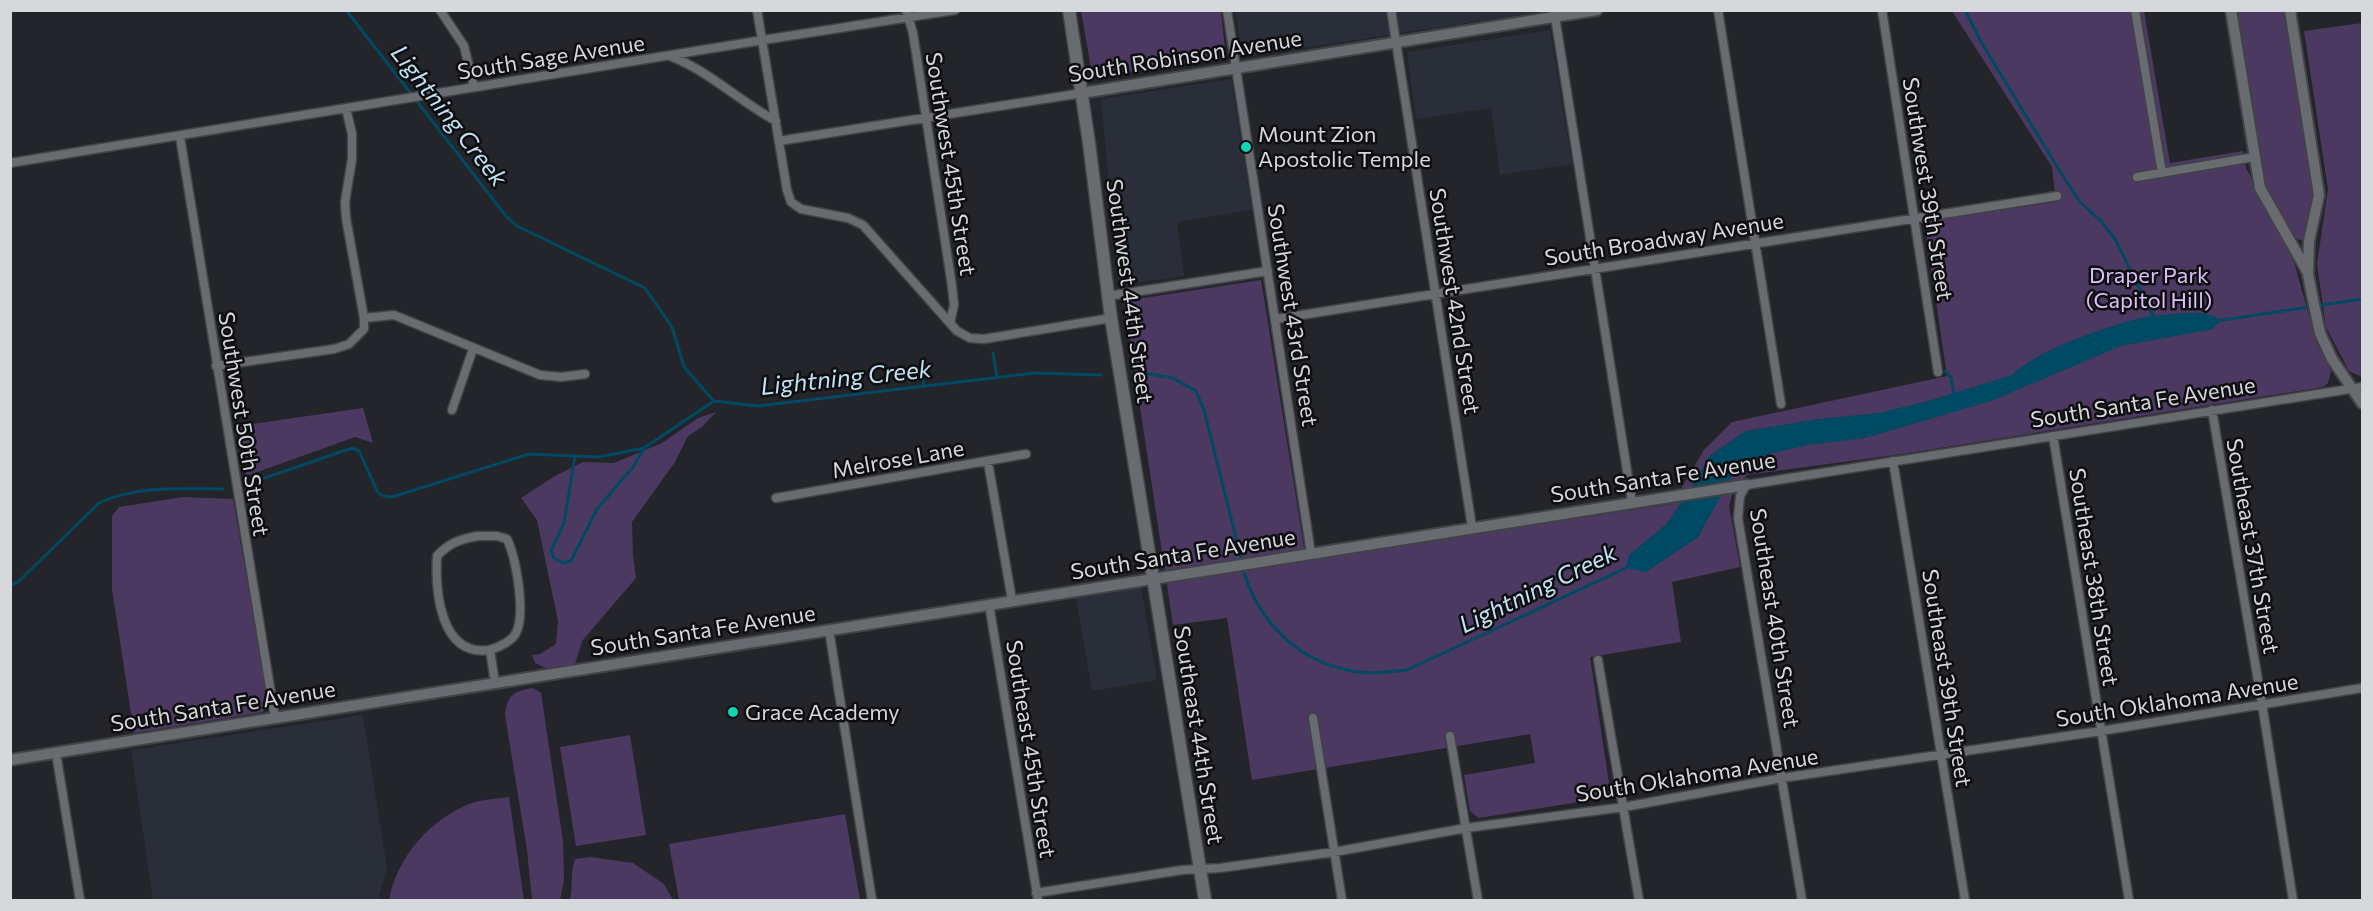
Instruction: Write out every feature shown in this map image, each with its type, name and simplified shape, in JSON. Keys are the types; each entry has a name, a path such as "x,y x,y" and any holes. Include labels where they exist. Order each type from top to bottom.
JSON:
{"main road":[{"name":"Southwest 44th Street","path":"1069,10 1111,318 1151,577"},
{"name":"Southeast 44th Street","path":"1151,577 1205,900"}],"street":[{"path":"440,10 464,46 474,87"},
{"path":"757,10 790,199 797,207 848,218 863,225 950,323 965,336 984,339 1111,318"},
{"name":"South Sage Avenue","path":"10,163 670,56 907,14 955,10"},
{"name":"Southwest 43rd Street","path":"1227,10 1311,554"},
{"name":"Southwest 42nd Street","path":"1391,10 1472,527"},
{"name":"South Robinson Avenue","path":"779,141 1396,42 1555,14 1597,10"},
{"path":"1718,10 1782,404"},
{"name":"Southwest 39th Street","path":"1882,10 1938,372"},
{"path":"2135,10 2162,173"},
{"path":"2231,10 2260,188 2308,274"},
{"path":"2290,10 2319,195 2309,241 2308,274 2317,322 2331,359 2358,388 2362,403"},
{"name":"Southwest 45th Street","path":"907,14 913,33 952,286 954,305 950,323"},
{"path":"1555,14 1632,502"},
{"path":"670,56 701,71 749,107 776,122"},
{"path":"216,366 334,349 349,344 364,329 346,218 345,202 352,159 352,135 346,108"},
{"name":"Southwest 50th Street","path":"180,137 275,718"},
{"path":"2137,177 2254,156"},
{"name":"South Broadway Avenue","path":"1276,319 2057,196"},
{"path":"1108,296 1268,271"},
{"path":"364,318 394,315 540,375 561,377 585,374"},
{"path":"452,410 473,349"},
{"name":"South Santa Fe Avenue","path":"10,760 1151,577 1311,554 2358,388"},
{"name":"Southeast 37th Street","path":"2212,410 2293,900"},
{"name":"Southeast 38th Street","path":"2053,436 2129,900"},
{"name":"Melrose Lane","path":"776,498 1026,454"},
{"name":"Southeast 39th Street","path":"1893,461 1965,900"},
{"path":"988,462 1012,600"},
{"name":"Southeast 40th Street","path":"1746,484 1740,496 1738,518 1802,900"},
{"path":"497,536 507,539 512,549 521,619 515,635 504,644 490,650 470,649 459,642 441,614 437,556 447,546 461,539 497,536"},
{"name":"Southeast 45th Street","path":"989,604 1037,897"},
{"path":"830,630 872,900"},
{"path":"490,650 495,683"},
{"path":"1598,660 1639,900"},
{"name":"South Oklahoma Avenue","path":"1037,897 1200,869 1334,852 1466,828 1623,807 1782,778 2101,731 2362,688"},
{"path":"1313,718 1342,900"},
{"path":"1450,736 1478,900"},
{"path":"57,753 80,900"}],"shaded area":[{"path":"1235,10 1545,11 1243,57"},
{"path":"1550,30 1572,164 1500,175 1491,108 1416,119 1407,52"},
{"path":"1231,79 1252,210 1177,222 1184,276 1126,284 1118,280 1101,99"},
{"path":"1141,587 1157,680 1092,691 1076,598"},
{"path":"363,715 387,868 379,895 380,900 153,900 131,750"}],"green space":[{"path":"1081,11 1221,11 1226,58 1100,76 1091,68"},
{"name":"Draper Park (Capitol Hill)","path":"1952,11 2144,11 2170,163 2243,151 2246,168 2294,262 2317,344 2331,371 2328,383 2323,387 1902,454 1747,475 1732,494 1729,506 1740,567 1672,582 1681,642 1590,657 1611,797 1478,818 1470,811 1464,775 1535,763 1530,734 1252,780 1227,618 1173,625 1124,301 1261,280 1306,560 1672,504 1704,450 1732,422 1947,376 1925,226 1930,221 2056,202 2052,167"},
{"path":"2236,11 2285,11 2313,193 2305,238 2302,240 2297,239 2269,195 2262,175"},
{"path":"2362,23 2362,377 2349,371 2326,327 2317,264 2328,189 2304,31"},
{"path":"363,408 373,443 355,437 246,476 238,426"},
{"path":"716,412 702,427 688,436 675,462 632,522 636,578 582,641 575,664 548,669 535,663 532,655 540,654 556,644 558,621 537,520 521,498 555,476 583,462 614,463 662,443 698,418"},
{"path":"183,497 233,499 268,703 263,712 134,733 112,589 112,516 119,507"},
{"path":"533,688 541,693 563,841 564,880 560,900 532,900 527,850 505,715 513,695"},
{"path":"630,735 646,835 576,846 560,747"},
{"path":"509,797 524,900 389,900 393,884 408,854 430,829 443,818 472,803"},
{"path":"845,814 860,900 679,900 669,844"},
{"path":"590,857 633,863 664,884 673,900 570,900 575,859"}],"water":[{"path":"2153,313 2156,316 2198,313 2220,320 2213,329 2121,346 1991,401 1865,438 1807,445 1749,459 1732,476 1698,537 1646,572 1626,568 1629,555 1676,516 1709,456 1746,431 1818,419 1879,413 1928,401 2012,375 2039,356 2078,338 2118,324 2151,316"}],"waterway":[{"name":"Lightning Creek","path":"346,10 506,216 517,226 645,288 672,327 684,367 714,401 758,406 1034,373 1101,375"},
{"path":"1965,10 1981,42 2061,173 2080,202 2101,221 2115,239 2154,317"},
{"name":"Lightning Creek","path":"2216,321 2362,299"},
{"path":"993,353 997,377"},
{"path":"921,368 924,386"},
{"path":"1945,371 1951,377 1954,396"},
{"name":"Lightning Creek","path":"1137,372 1173,378 1196,391 1204,410 1242,562"},
{"path":"253,482 352,448 359,451 378,493 392,497 529,454 599,457 644,448 714,401"},
{"path":"575,456 564,523 551,551 554,558 563,563 571,561 597,509 633,467 643,450"},
{"path":"10,586 19,581 99,503 128,493 144,491 223,489"},
{"name":"Lightning Creek","path":"1668,524 1685,500"},
{"name":"Lightning Creek","path":"1243,569 1249,587 1268,620 1295,646 1328,665 1354,672 1369,673 1407,670 1626,568 1628,565"}],"place":[{"name":"Mount Zion Apostolic Temple","path":"1246,147"},
{"name":"Grace Academy","path":"733,712"}]}
